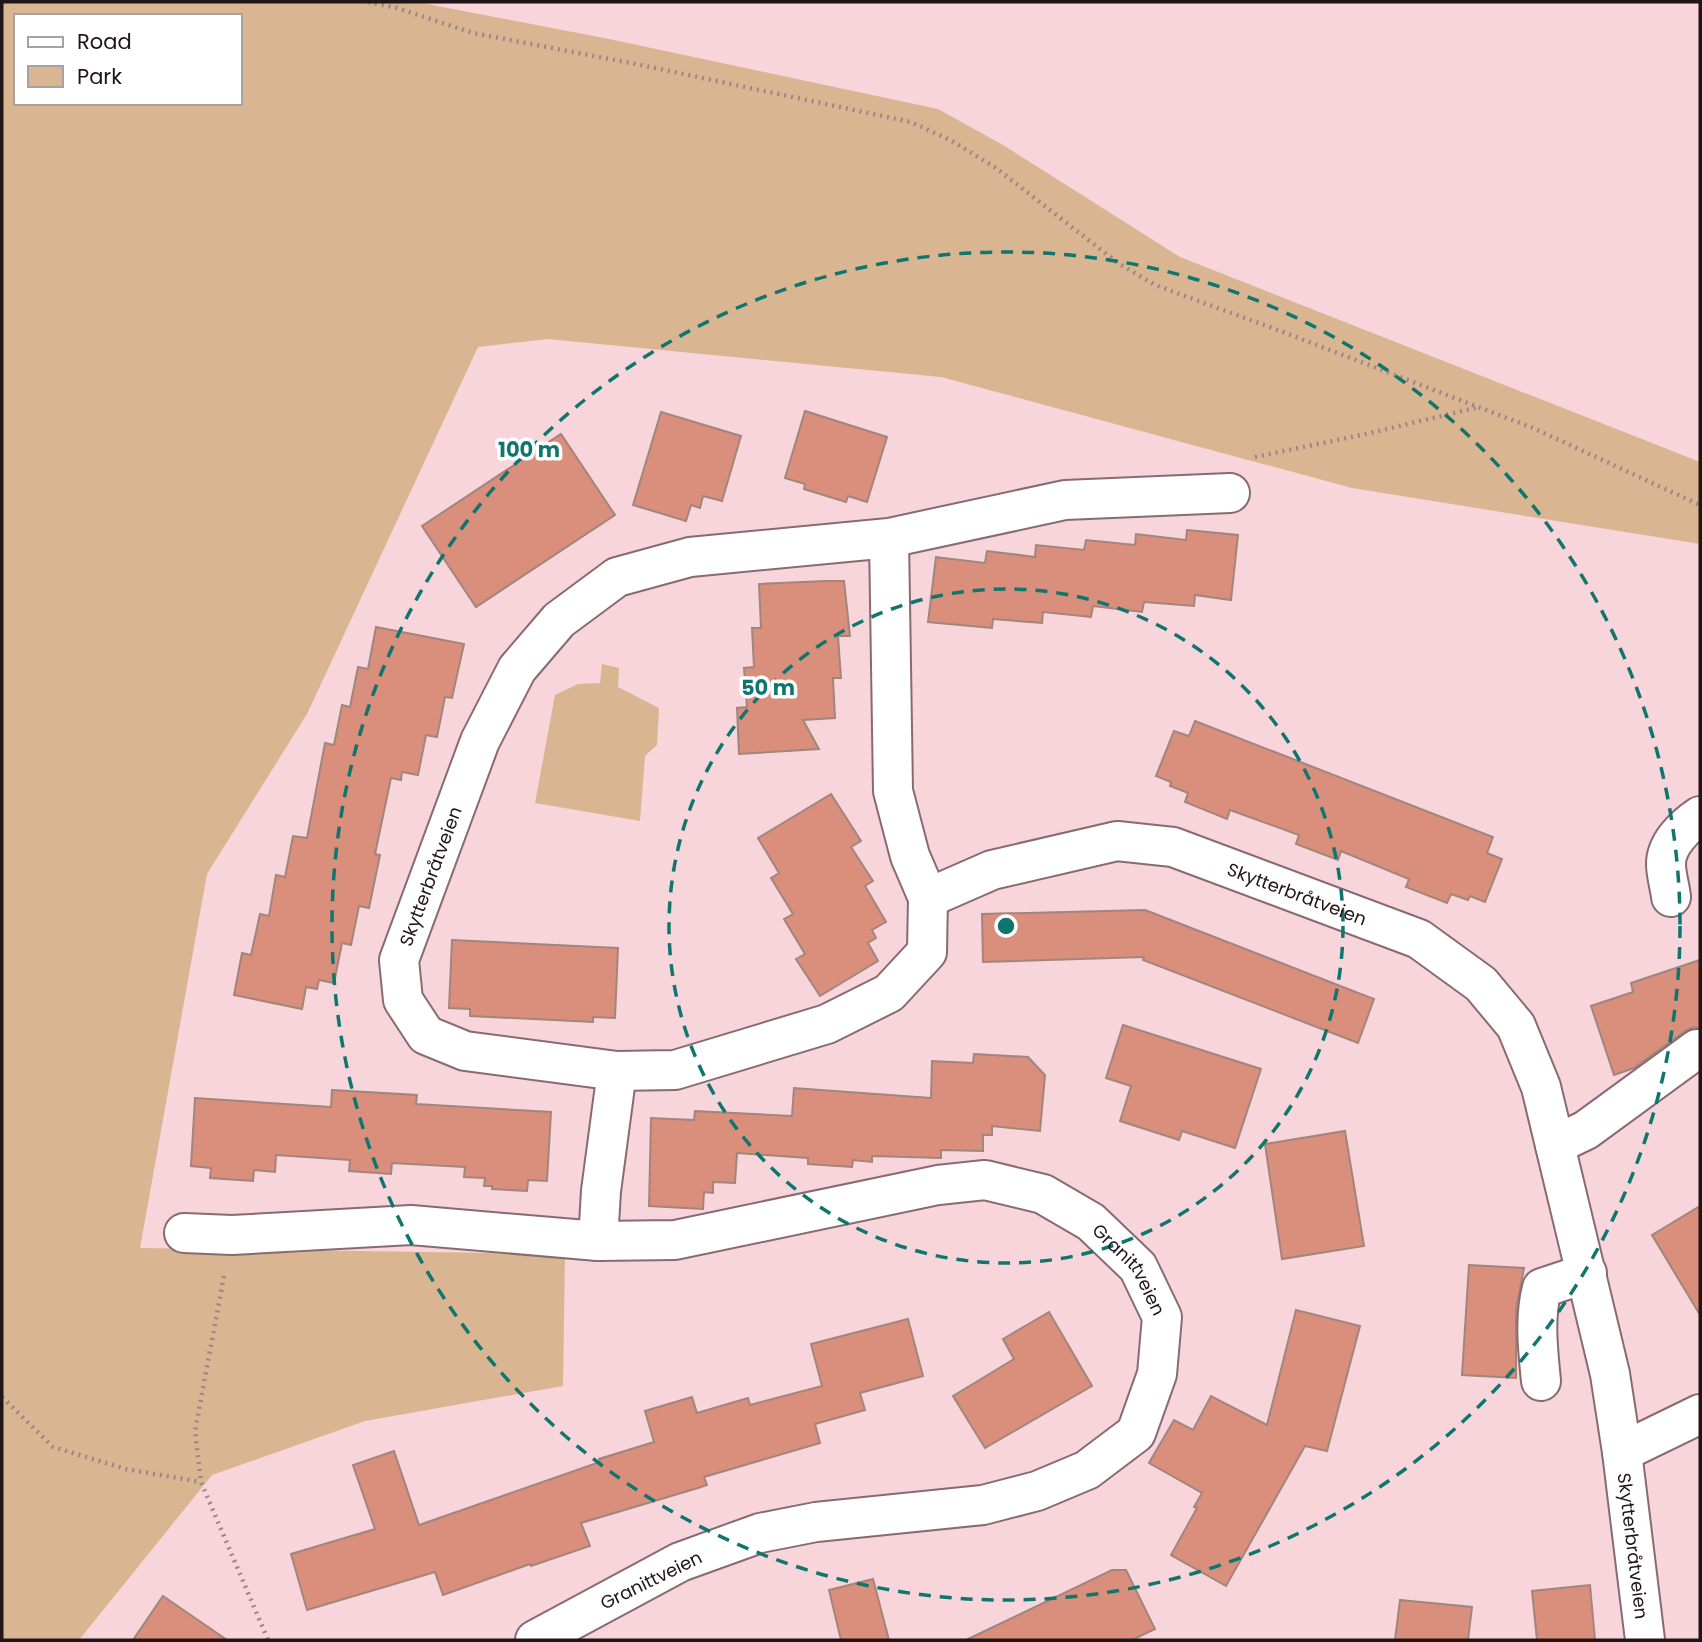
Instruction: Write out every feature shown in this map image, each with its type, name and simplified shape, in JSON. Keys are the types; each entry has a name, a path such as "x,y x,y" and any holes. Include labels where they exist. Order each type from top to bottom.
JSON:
{"street":[{"name":"Skytterbråtveien","path":"889,538 893,791 911,856 928,898 927,952 888,993 827,1024 675,1070 617,1071 465,1051 426,1035 402,1000 399,960 480,741 517,669 559,621 617,577 690,557 889,538 1065,499 1230,494"},
{"path":"1671,897 1666,862 1672,842 1700,816"},
{"name":"Skytterbråtveien","path":"928,898 992,870 1117,841 1173,846 1419,939 1481,984 1516,1026 1541,1087 1610,1374 1645,1640"},
{"path":"1555,1145 1586,1130 1697,1049"},
{"path":"597,1241 600,1191 617,1071"},
{"name":"Granittveien","path":"184,1233 232,1235 411,1225 597,1241 675,1240 938,1185 985,1180 1043,1194 1091,1222 1138,1267 1162,1317 1157,1374 1136,1433 1087,1471 1037,1491 983,1505 816,1522 760,1534 680,1562 535,1640"},
{"path":"1541,1381 1537,1331 1538,1303 1542,1288 1587,1273"},
{"name":"Skytterbråtveien","path":"1622,1452 1700,1414"}],"path":[{"path":"368,2 397,8 473,33 662,69 911,122 952,141 996,169 1107,255 1155,285 1275,328 1533,428 1700,505"},
{"path":"1254,457 1479,407"},
{"path":"232,1235 195,1431 201,1482 268,1640"},
{"path":"2,1397 53,1447 126,1469 201,1482"}],"green space":[{"path":"2,2 417,2 609,39 938,109 1003,145 1180,257 1700,462 1700,544 1352,488 941,377 548,339 478,347 307,714 207,874 140,1248 565,1254 563,1386 365,1421 212,1475 79,1640 2,1640"},
{"path":"602,664 619,668 618,687 659,708 657,745 645,756 640,821 535,803 555,695 578,684 600,683"}],"building":[{"path":"805,411 887,437 867,502 848,496 846,502 804,489 805,484 785,478"},
{"path":"661,412 741,436 722,501 703,496 700,508 691,505 686,521 633,505"},
{"path":"561,434 615,515 476,607 422,526"},
{"path":"1187,530 1238,535 1231,600 1195,595 1194,606 1144,602 1142,612 1093,606 1091,617 1043,612 1042,623 993,619 992,628 928,622 936,557 985,563 987,551 1035,557 1036,545 1084,550 1086,540 1135,545 1136,534 1186,540"},
{"path":"844,581 850,636 838,636 841,678 833,678 835,718 803,720 819,749 739,754 737,708 747,707 744,668 754,667 752,628 761,628 759,584"},
{"path":"376,627 464,644 452,698 445,697 437,737 426,735 418,775 402,772 401,780 391,778 375,854 380,855 369,908 359,906 351,945 342,943 334,983 319,980 317,989 306,987 302,1009 234,995 242,953 251,955 260,914 269,916 276,875 285,877 293,836 307,838 325,743 334,745 342,705 350,707 358,667 368,669"},
{"path":"1195,721 1493,837 1487,853 1502,859 1485,902 1470,896 1468,900 1451,894 1447,903 1406,887 1409,879 1341,851 1338,860 1296,844 1299,835 1230,810 1227,819 1185,802 1188,793 1170,786 1171,782 1156,776 1174,731 1189,736"},
{"path":"831,794 861,841 851,847 873,881 865,886 886,922 872,930 876,938 868,943 878,961 820,996 796,959 805,954 784,919 793,914 771,878 779,873 758,838"},
{"path":"1145,910 1374,999 1358,1043 1143,960 1144,957 983,962 982,914"},
{"path":"452,940 618,948 615,1018 593,1017 593,1022 470,1016 470,1009 449,1008"},
{"path":"1700,960 1700,1028 1694,1027 1685,1031 1634,1068 1614,1075 1591,1006 1633,992 1631,983"},
{"path":"1123,1025 1261,1069 1235,1148 1182,1131 1179,1140 1120,1121 1131,1086 1106,1078"},
{"path":"974,1054 1028,1057 1045,1075 1040,1131 992,1126 992,1135 983,1135 983,1151 941,1150 941,1158 872,1156 872,1162 853,1160 852,1167 808,1164 808,1158 737,1153 735,1183 713,1182 713,1193 704,1192 703,1209 649,1206 651,1118 694,1120 695,1111 792,1116 794,1088 931,1098 932,1061 973,1063"},
{"path":"332,1090 417,1095 416,1104 551,1112 547,1181 528,1180 527,1191 492,1189 492,1186 484,1186 485,1178 464,1177 465,1167 392,1163 391,1174 349,1171 350,1160 276,1155 275,1172 254,1170 253,1181 210,1178 211,1168 191,1166 195,1098 331,1107"},
{"path":"1345,1131 1364,1246 1282,1259 1265,1144"},
{"path":"1700,1206 1700,1315 1652,1235"},
{"path":"1469,1265 1524,1268 1516,1310 1516,1378 1462,1375"},
{"path":"1296,1310 1360,1326 1327,1451 1305,1446 1226,1586 1171,1555 1197,1508 1194,1507 1202,1493 1149,1463 1174,1420 1193,1430 1211,1396 1267,1425"},
{"path":"1049,1312 1092,1386 985,1448 953,1396 1014,1359 1003,1339"},
{"path":"908,1319 923,1376 860,1393 865,1410 815,1424 820,1443 704,1477 707,1485 581,1523 590,1546 443,1595 435,1572 307,1610 291,1554 375,1529 353,1465 394,1451 419,1525 600,1462 599,1459 654,1442 645,1411 692,1397 697,1413 748,1398 750,1405 822,1386 811,1344"},
{"path":"1112,1570 1126,1570 1155,1629 1132,1640 966,1640"},
{"path":"873,1579 889,1640 841,1640 829,1590"},
{"path":"1590,1585 1595,1640 1537,1640 1532,1591"},
{"path":"163,1596 227,1640 133,1640"},
{"path":"1400,1600 1472,1607 1468,1640 1395,1640"}]}
